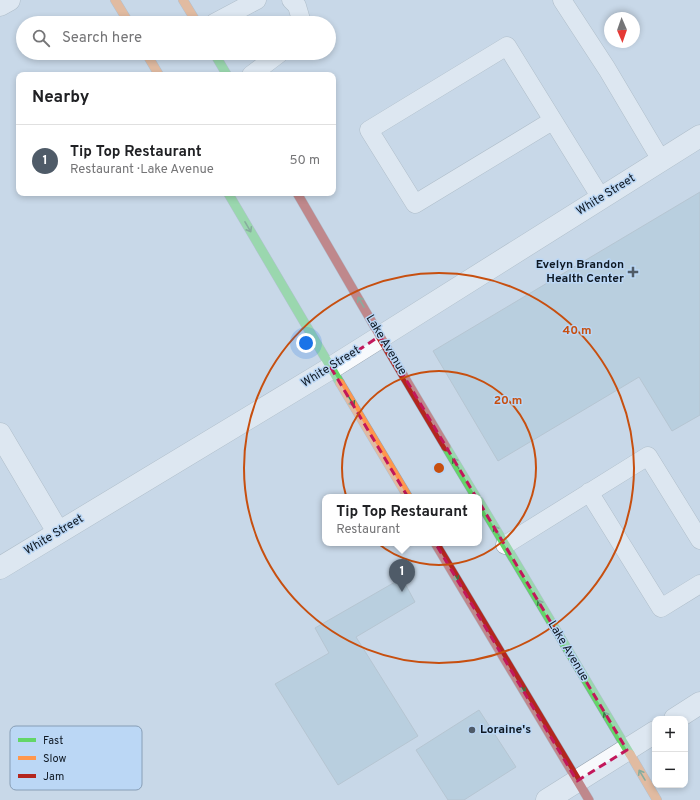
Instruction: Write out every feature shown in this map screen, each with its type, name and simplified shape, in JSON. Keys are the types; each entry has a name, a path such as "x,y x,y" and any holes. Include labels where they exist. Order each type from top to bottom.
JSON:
{"main road":[{"path":"115,0 125,16"},
{"path":"183,0 193,16"},
{"path":"150,60 157,72"},
{"path":"218,60 225,72"},
{"path":"230,196 406,494"},
{"name":"Lake Avenue","path":"299,196 474,494"},
{"name":"Lake Avenue","path":"482,506 657,800"},
{"path":"437,546 589,800"}],"street":[{"path":"0,5 9,0"},
{"name":"White Street","path":"0,568 331,368 700,136"},
{"path":"0,434 58,532"},
{"path":"680,716 700,703"},
{"path":"547,800 652,734"}],"lane":[{"path":"227,16 257,0"},
{"path":"290,0 297,6 300,16"},
{"path":"562,0 607,70 661,160"},
{"path":"552,121 416,204 369,130 507,46 601,198"},
{"path":"255,72 271,60"},
{"path":"505,545 648,456 700,540"},
{"path":"589,492 660,608 700,584"}],"highlighted area":[{"path":"380,336 627,750 577,781 331,368"}],"building":[{"name":"Evelyn Brandon Health Center","path":"700,192 700,415 672,431 639,377 498,461 433,351"},
{"path":"402,578 415,602 356,637 418,736 338,785 275,684 329,653 315,628"},
{"path":"479,710 516,767 464,800 448,800 416,750"}],"traffic: fast":[{"path":"218,60 225,72"},
{"path":"230,196 340,383"},
{"path":"446,447 474,494"},
{"path":"482,506 630,754"}],"traffic: slow":[{"path":"115,0 125,16"},
{"path":"183,0 193,16"},
{"path":"150,60 157,72"},
{"path":"340,383 406,494"},
{"path":"630,754 657,800"}],"traffic: jam":[{"path":"299,196 446,447"},
{"path":"437,546 589,800"}],"place":[{"name":"Evelyn Brandon Health Center","path":"633,272"},
{"name":"Tip Top Restaurant","path":"402,592"},
{"name":"Loraine's","path":"472,730"}]}
